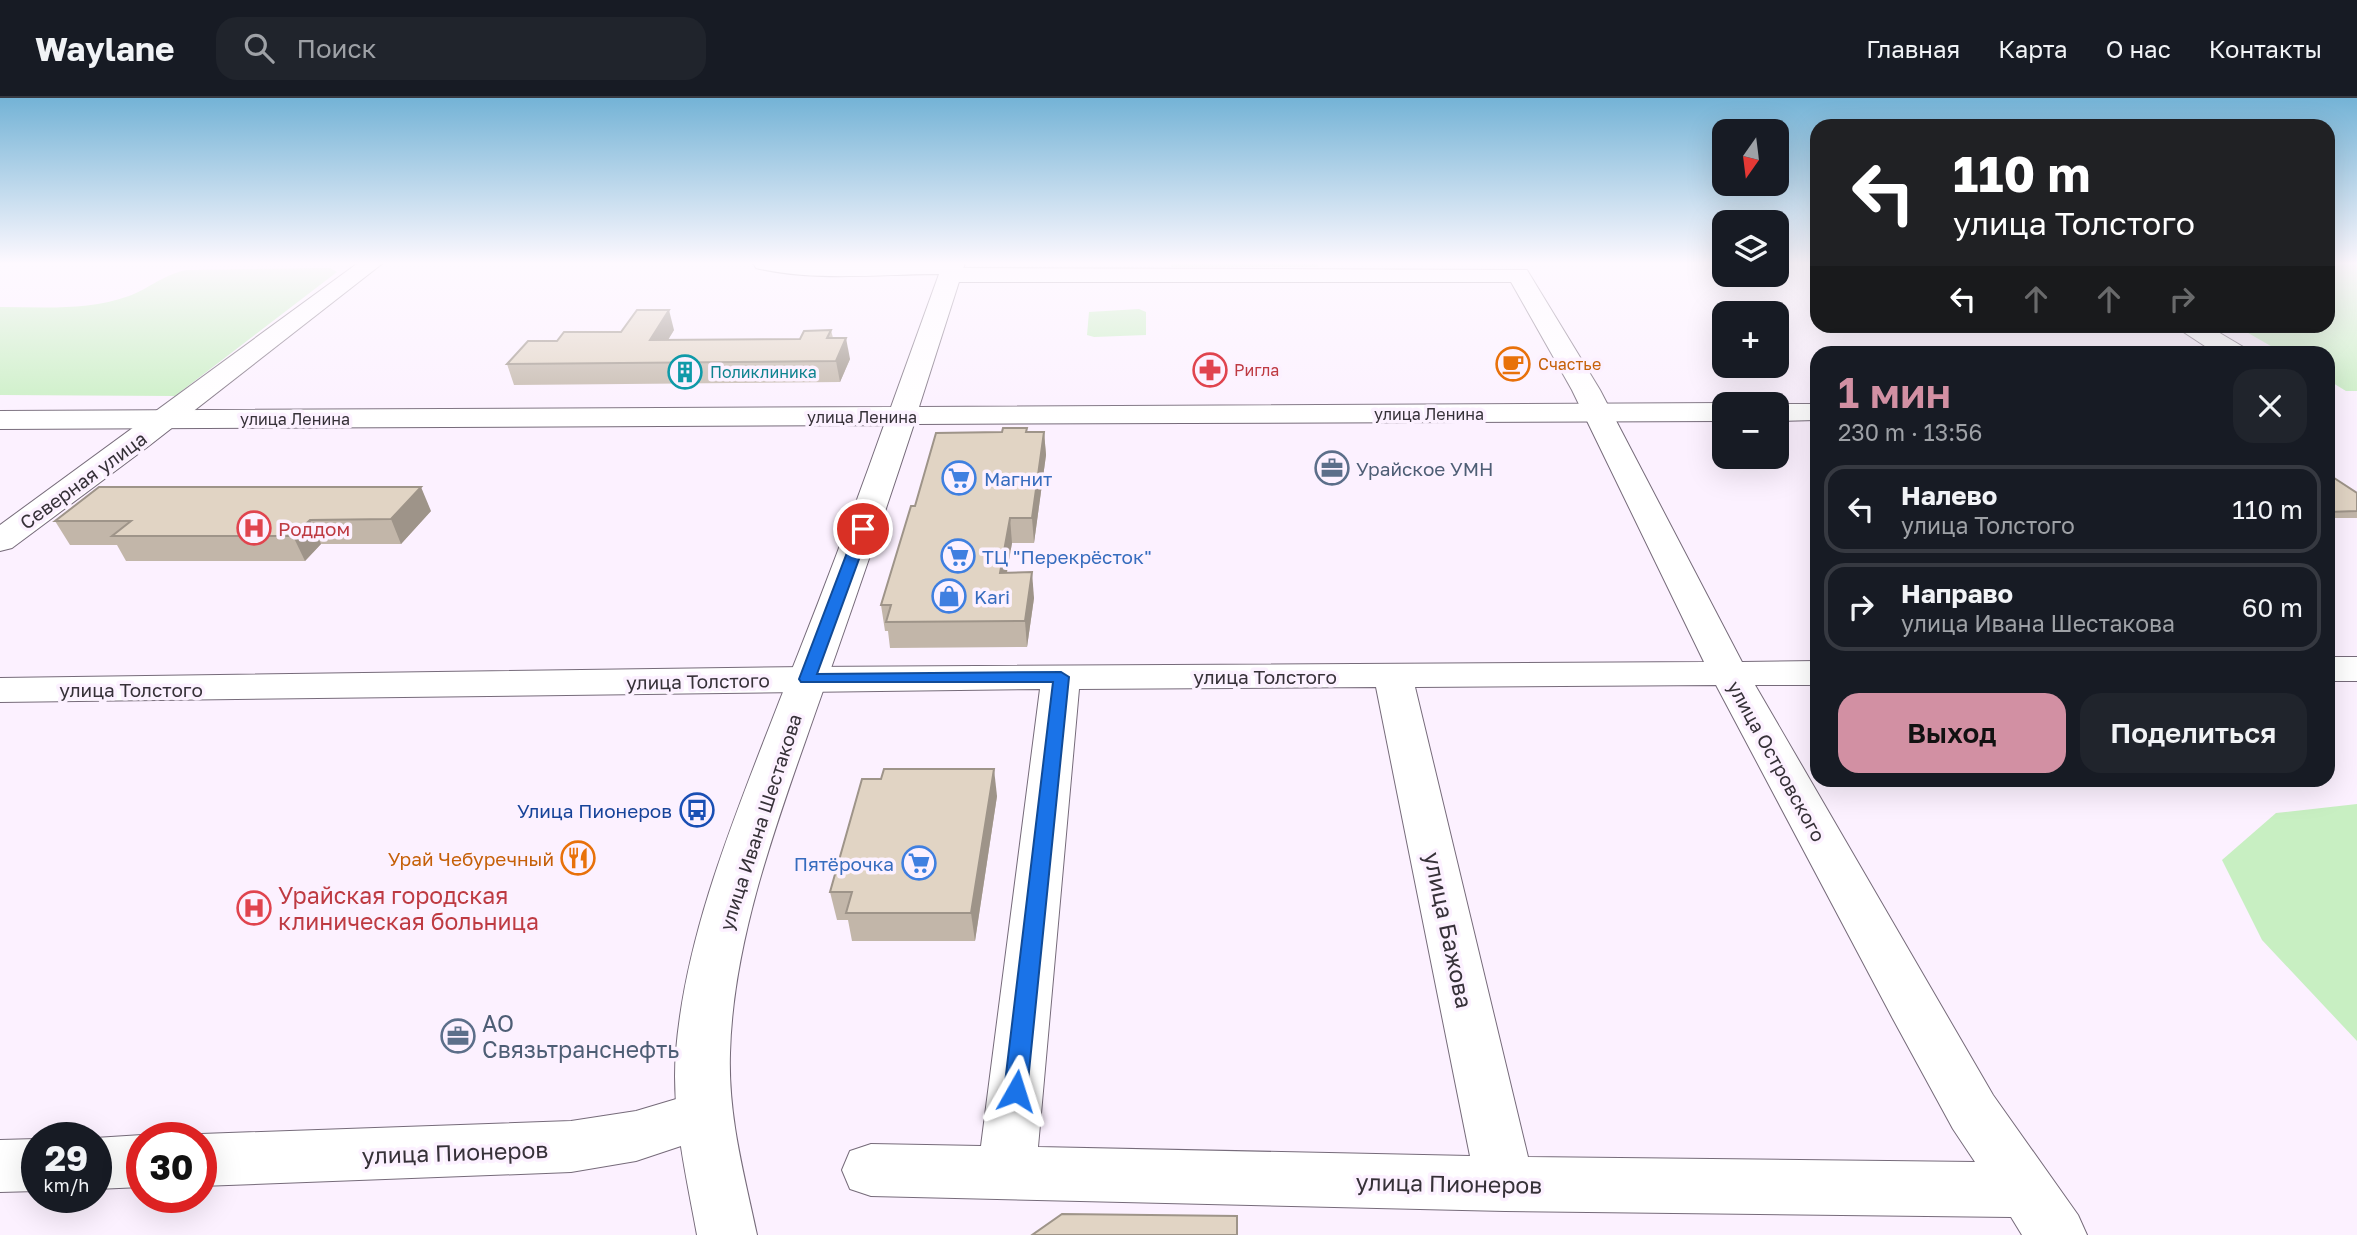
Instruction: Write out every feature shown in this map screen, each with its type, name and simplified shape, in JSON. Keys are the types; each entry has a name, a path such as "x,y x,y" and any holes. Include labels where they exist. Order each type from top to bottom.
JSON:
{"street":[{"name":"Северная улица","path":"0,541 302,316"},
{"name":"улица Ивана Шестакова","path":"727,1235 704,1115 703,1051 715,963 765,794 856,551 936,316"},
{"name":"улица Островского","path":"1543,316 1598,413 1729,673 1918,1016 1973,1112 2041,1212"},
{"path":"2203,333 2223,346"},
{"name":"улица Ленина","path":"0,420 1712,412"},
{"path":"1789,412 1810,412"},
{"path":"2335,669 2357,669"},
{"name":"улица Толстого","path":"0,690 807,679 1810,673"},
{"name":"улица Бажова","path":"1393,675 1505,1184"},
{"path":"1007,1173 1061,677"},
{"name":"улица Пионеров","path":"217,1160 527,1150 604,1145 666,1130 704,1115"},
{"path":"0,1166 21,1165"},
{"name":"улица Пионеров","path":"872,1170 1505,1184 2041,1212"}],"green space":[{"path":"0,316 279,316 175,396 0,395"},
{"path":"1089,316 1146,316 1146,335 1087,335"},
{"path":"2335,316 2357,316 2357,391 2346,391 2335,384 2335,346 2271,346 2248,333 2335,333"},
{"path":"2357,804 2357,1041 2262,940 2222,860 2276,813"}],"building":[{"path":"633,316 665,316 650,340 800,339 804,331 831,330 827,338 846,338 836,361 507,364 528,341 557,341 564,332 621,332"},
{"name":"ТЦ \"Перекрёсток\"","path":"1003,428 1027,428 1026,432 1044,432 1032,518 1010,518 1000,573 1032,572 1025,621 886,622 891,605 881,605 911,506 915,506 936,433 1002,432"},
{"path":"2335,479 2357,493 2357,511 2335,512"},
{"path":"99,487 421,487 391,519 310,520 293,536 112,536 131,521 55,521"},
{"name":"Пятёрочка","path":"884,769 994,769 971,913 846,913 852,892 830,892 862,779 881,779"},
{"path":"1062,1214 1237,1216 1237,1235 1032,1235"}],"place":[{"name":"Счастье","path":"1513,364"},
{"name":"Ригла","path":"1210,370"},
{"name":"Поликлиника","path":"685,372"},
{"name":"Урайское УМН","path":"1332,468"},
{"name":"Магнит","path":"959,478"},
{"name":"Роддом","path":"254,528"},
{"name":"ТЦ \"Перекрёсток\"","path":"958,556"},
{"name":"Kari","path":"949,596"},
{"name":"Улица Пионеров","path":"697,810"},
{"name":"Урай Чебуречный","path":"578,858"},
{"name":"Пятёрочка","path":"919,863"},
{"name":"Урайская городская клиническая больница","path":"254,908"},
{"name":"АО Связьтранснефть","path":"458,1036"}],"route":[{"path":"863,529 807,679 1061,677 1016,1091"}]}
